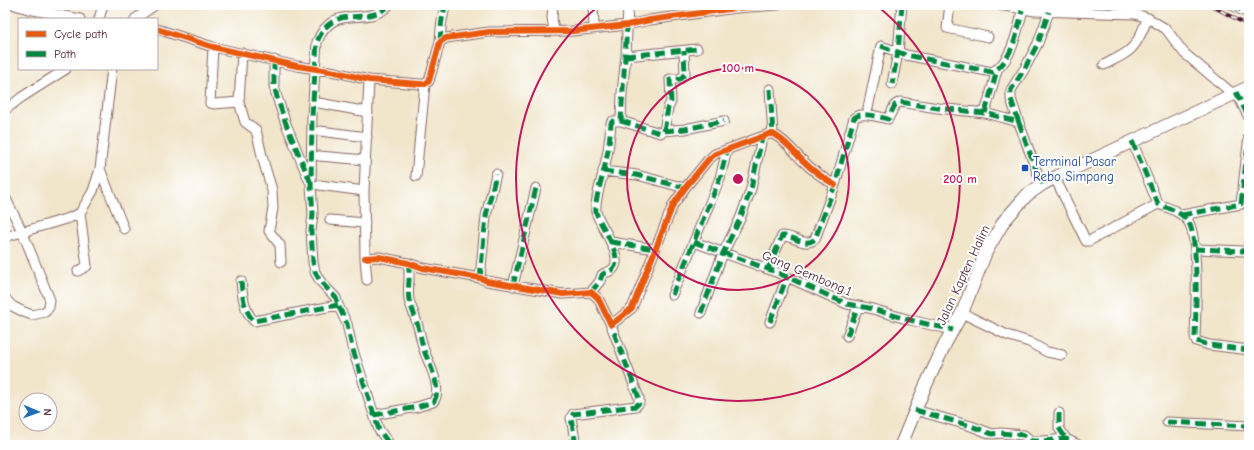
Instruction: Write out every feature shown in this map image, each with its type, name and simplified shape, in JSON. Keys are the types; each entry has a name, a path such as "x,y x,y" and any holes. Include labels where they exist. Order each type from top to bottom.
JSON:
{"main road":[{"name":"Jalan Kapten Halim","path":"901,445 914,410 946,342 962,313 986,252 1004,222 1027,195 1055,178 1249,87"}],"street":[{"path":"15,5 75,18"},
{"path":"98,18 103,5"},
{"path":"136,18 155,5"},
{"path":"388,5 382,10 373,14 337,16 330,20 319,36 317,42 312,116 315,185 312,251 315,272 320,281 336,298 347,324 352,347 379,430 390,445"},
{"path":"416,176 425,84 429,81 440,42 443,12 446,5"},
{"path":"553,5 552,18 554,31"},
{"path":"593,5 594,28"},
{"path":"621,121 628,5"},
{"path":"440,42 446,38 489,32 573,31 627,25 650,20 736,8 777,5"},
{"path":"892,84 898,52 902,5"},
{"path":"950,5 947,28 988,37"},
{"path":"999,5 1023,7 1049,12 1135,14 1148,18 1166,29 1184,53 1234,93 1249,118"},
{"path":"1232,5 1249,14"},
{"path":"985,113 997,70 1011,48 1018,31 1023,7"},
{"path":"1043,184 1036,172 1019,123 1011,99 1011,90 1038,43 1049,12"},
{"path":"1104,65 1132,48 1148,18"},
{"path":"158,29 213,47 298,66 369,80 425,84"},
{"path":"868,108 881,46 906,55 992,72 997,70"},
{"path":"213,47 210,103 239,102"},
{"path":"626,56 697,49"},
{"path":"664,131 668,108 671,102 670,79 680,79 685,74 684,51"},
{"path":"242,53 239,102 245,122 256,130 272,190 273,208 269,231 280,245 281,262"},
{"path":"274,60 274,86 276,97 286,124 315,185"},
{"path":"5,110 22,97 64,70"},
{"path":"5,237 69,218 80,213 93,191 100,169 112,70"},
{"path":"367,280 365,258 364,191 369,80"},
{"path":"770,89 773,134 786,144 817,174 835,185"},
{"path":"768,269 782,236 787,236 808,243 815,239 835,185 854,118 856,116 888,119 894,105 903,102 938,108 985,113 1019,123"},
{"path":"319,103 368,112"},
{"path":"591,292 600,281 602,275 612,270 614,267 615,257 611,242 596,211 596,203 604,171 611,123 613,121 621,121 660,133 664,131 685,130 724,121"},
{"path":"320,131 367,137"},
{"path":"611,325 632,308 673,205 708,160 715,154 773,134"},
{"path":"1182,215 1241,204 1249,136"},
{"path":"702,313 723,252 740,218 751,189 762,138"},
{"path":"1132,141 1158,204 1182,215 1188,222 1192,231 1195,249 1195,339 1199,343 1249,350"},
{"path":"672,295 720,178 726,150"},
{"path":"319,156 365,160"},
{"path":"100,169 124,229"},
{"path":"604,171 637,175 685,188"},
{"path":"480,278 486,216 496,174"},
{"path":"1055,178 1086,241 1089,241 1158,204"},
{"path":"315,185 364,191"},
{"path":"513,286 536,188"},
{"path":"5,197 22,231 50,300 49,307 45,312 32,315 12,306 5,298"},
{"path":"78,271 87,266 80,213"},
{"path":"330,220 365,223"},
{"path":"611,242 655,249"},
{"name":"Gang Gembong.1","path":"694,242 768,269 847,304 869,308 910,320 953,330"},
{"path":"1195,249 1236,250 1249,252"},
{"path":"365,258 379,257 408,263 423,268 480,278 487,281 563,294 591,292 598,298 611,325 639,398 639,403 636,406 573,414 571,418 576,445"},
{"path":"374,415 417,407 433,402 436,397 437,388 409,301 410,272 408,263"},
{"path":"770,322 787,277"},
{"path":"241,281 243,297 251,318 254,321 338,305"},
{"path":"847,336 858,307"},
{"path":"962,313 1007,335 1029,342 1047,352 1062,355"},
{"path":"914,410 971,426 992,434 1001,433 1024,435 1031,441 1066,439"},
{"path":"1059,412 1059,428 1066,439 1078,445"},
{"path":"1167,422 1249,426"}],"railway":[{"path":"1210,5 1249,26"}],"marked path":[{"path":"389,5 380,12 370,15 341,18 332,22 324,29 317,42 312,116 311,185 313,214 311,231 315,272 320,281 336,298 347,324 352,347 379,430 390,445"},
{"path":"440,42 442,19 446,5"},
{"path":"902,5 898,52 906,55 992,72 999,68 1009,54 1019,26 1022,10"},
{"path":"1232,5 1249,14"},
{"path":"1019,123 1011,99 1011,90 1038,43 1049,12"},
{"path":"591,292 600,281 602,275 613,269 616,264 614,249 598,217 596,207 608,151 611,123 613,121 621,121 627,25"},
{"path":"881,46 898,52 892,84"},
{"path":"626,56 697,49"},
{"path":"621,121 660,133 664,131 668,108 671,102 670,79 680,79 685,74 684,51"},
{"path":"274,60 274,86 277,97 286,124 310,181"},
{"path":"985,113 997,70"},
{"path":"770,89 773,134"},
{"path":"1236,92 1249,118"},
{"path":"768,269 782,236 803,242 815,239 835,185 854,118 865,115 888,119 895,105 900,102 985,113 1019,123 1043,184"},
{"path":"664,131 685,129 724,121"},
{"path":"1182,215 1241,204 1249,136"},
{"path":"701,313 723,253 740,219 751,189 762,138"},
{"path":"1132,141 1158,204 1182,215 1188,221 1192,230 1195,258 1196,341 1209,345 1249,350"},
{"path":"672,295 720,178 727,150"},
{"path":"603,171 637,175 685,188"},
{"path":"480,278 486,216 496,174"},
{"path":"513,286 536,188"},
{"path":"611,242 655,249"},
{"path":"694,242 776,272 847,304 869,308 910,320 953,330"},
{"path":"1195,249 1249,252"},
{"path":"374,415 417,407 433,402 436,397 437,391 435,378 424,349 409,300 408,263"},
{"path":"770,322 787,277"},
{"path":"241,281 246,308 254,321 338,305"},
{"path":"847,336 858,307"},
{"path":"576,445 571,418 573,414 636,406 639,403 639,398 611,325"},
{"path":"915,410 971,426 992,434 1001,433 1024,435 1031,441 1066,439 1078,445"},
{"path":"1059,413 1059,428 1066,439"},
{"path":"1167,422 1249,426"}],"cycle path":[{"path":"158,29 213,47 297,66 336,72 369,80 425,84 429,81 440,42 446,38 489,32 573,31 627,25 650,20 736,8 778,5"},
{"path":"365,258 379,257 408,263 423,268 480,278 487,281 563,294 591,292 598,298 611,325 632,308 673,205 708,160 715,154 769,134 773,134 785,142 802,160 822,177 835,185"}],"place":[{"name":"Terminal Pasar Rebo Simpang","path":"1025,168"}]}
